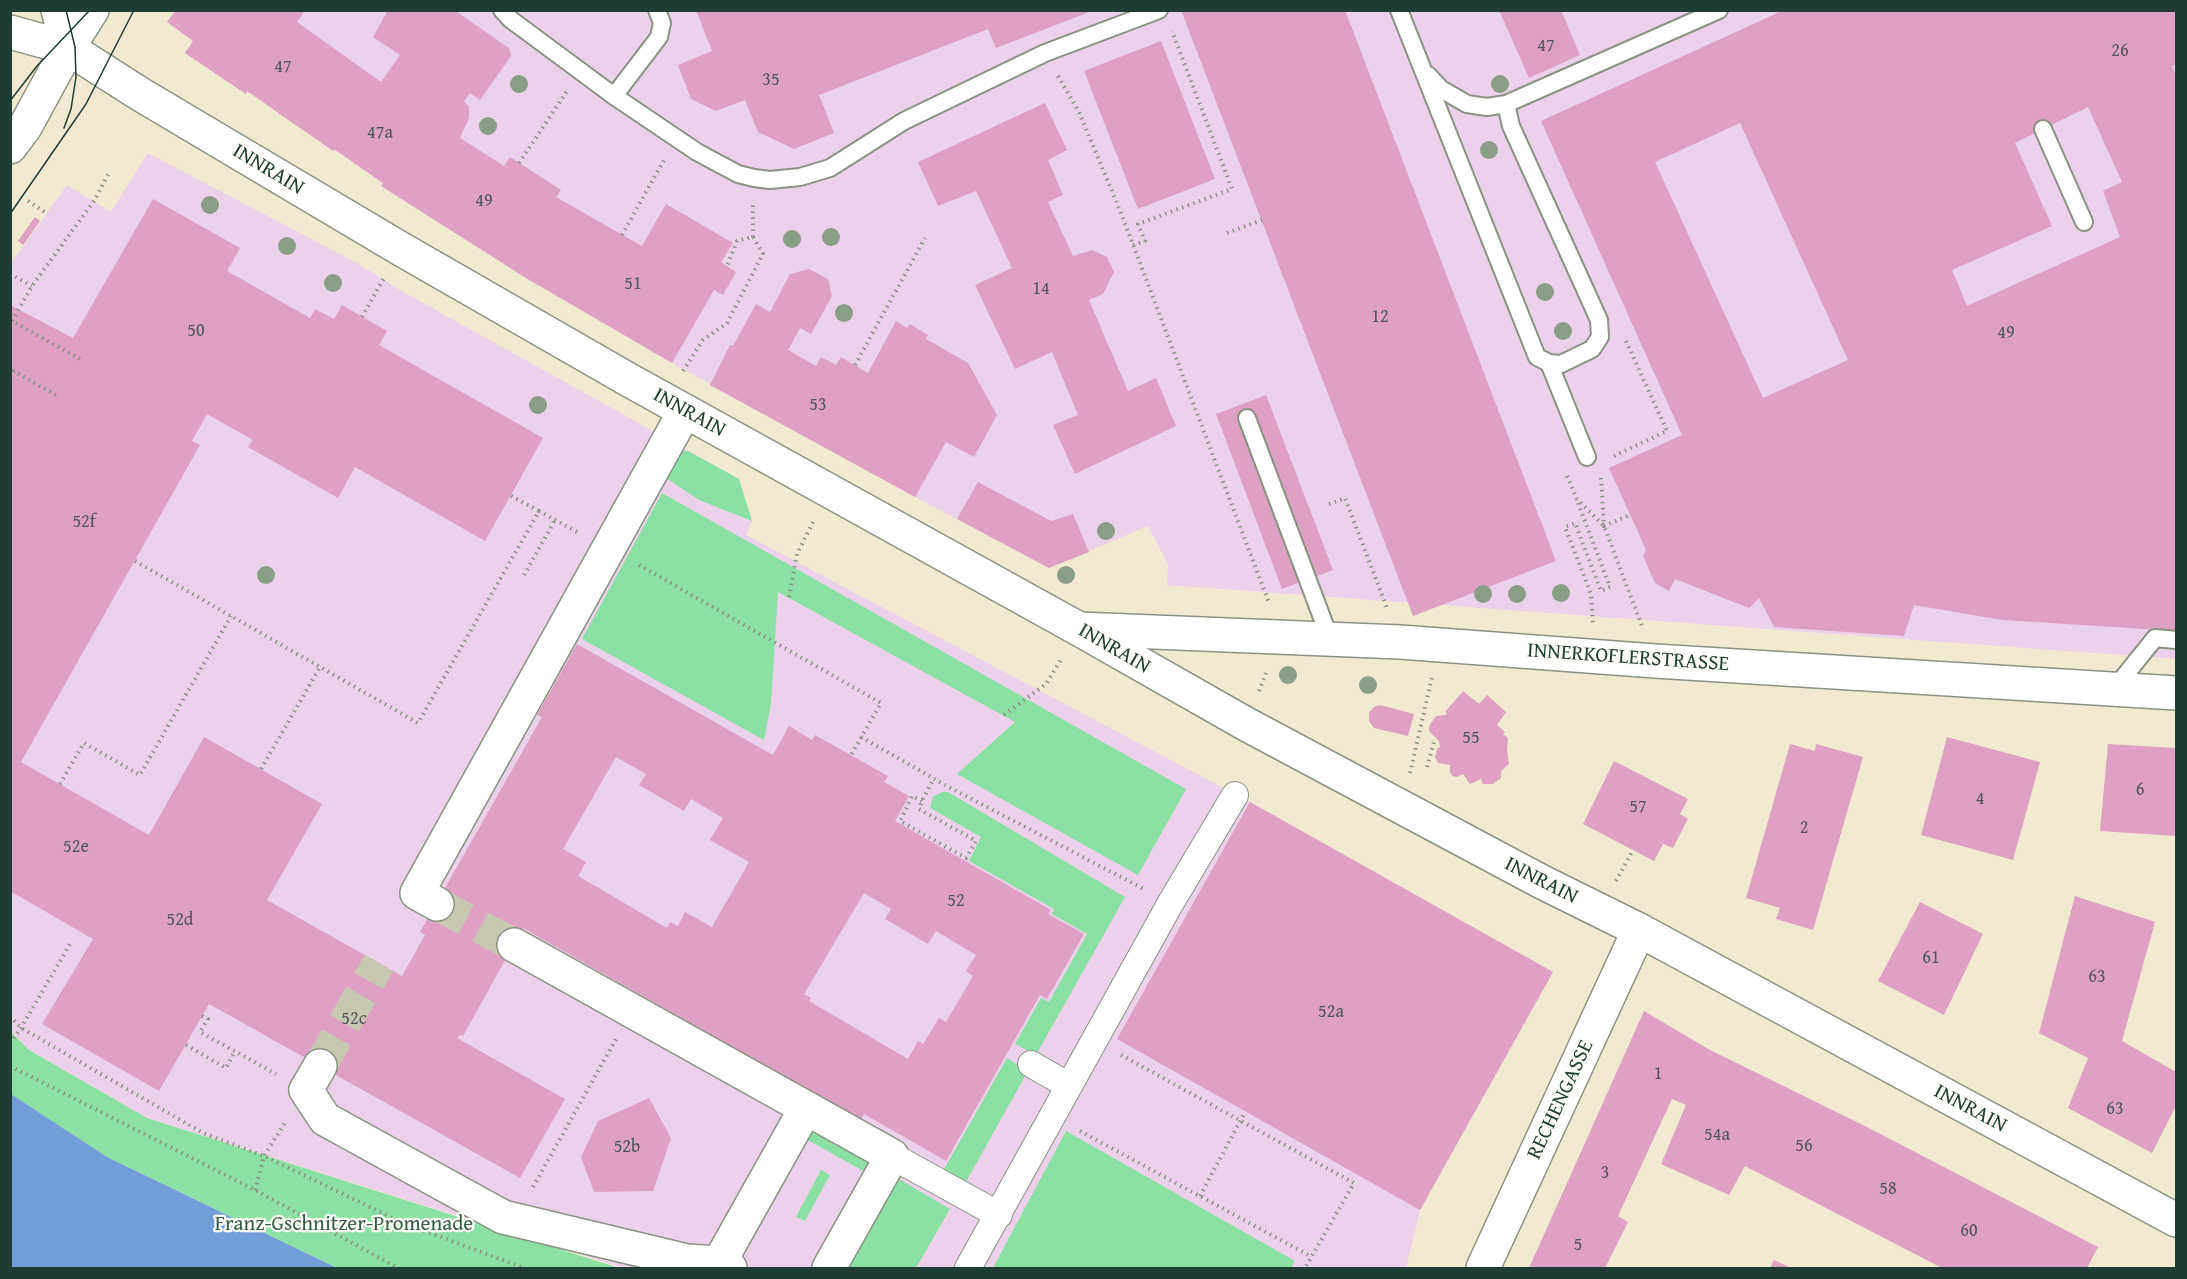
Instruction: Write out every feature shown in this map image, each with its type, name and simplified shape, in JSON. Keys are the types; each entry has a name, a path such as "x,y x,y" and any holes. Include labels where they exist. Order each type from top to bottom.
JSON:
{"street":[{"path":"58,10 68,48"},
{"path":"10,147 25,127 68,48 92,10"},
{"name":"INNRAIN","path":"10,32 68,48 140,94 401,249 674,405 1079,629 1256,730 1533,877 1639,930 2176,1220"},
{"path":"437,903 417,893 597,542 674,405"},
{"name":"INNERKOFLERSTRASSE","path":"1079,629 1400,642 1655,661 2176,693"},
{"path":"968,1269 1094,1040 1155,947 1235,795"},
{"name":"RECHENGASSE","path":"1483,1269 1639,930"},
{"path":"514,945 999,1215"},
{"path":"1031,1064 1070,1086"},
{"path":"313,1078 325,1119 503,1217 687,1261 724,1266 806,1108"},
{"path":"829,1269 892,1156"}],"lane":[{"path":"502,10 510,19 580,71 676,138 717,164 738,174 770,180 800,177 830,168 904,121 1045,53 1159,10"},
{"path":"614,96 659,37 662,23 657,10"},
{"path":"1399,10 1537,357 1550,363 1561,363 1592,349 1600,337 1599,320 1511,126 1506,104"},
{"path":"1423,70 1442,89 1467,104 1486,107 1506,104 1719,10"},
{"path":"2043,129 2084,222"},
{"path":"1550,363 1587,457"},
{"path":"1247,418 1330,639"},
{"path":"2114,689 2155,638 2176,639"}],"path":[{"path":"1133,245 1145,241 1138,225 1232,189 1178,47"},
{"path":"1045,53 1079,112 1133,245 1282,638"},
{"path":"519,163 580,71"},
{"path":"621,235 676,138"},
{"path":"80,359 12,321 32,286 93,201 109,172"},
{"path":"28,201 46,213"},
{"path":"1227,233 1262,220"},
{"path":"674,405 704,340 727,323 763,254 753,237 737,241 727,266"},
{"path":"855,365 925,238"},
{"path":"362,317 401,249"},
{"path":"10,274 32,286"},
{"path":"10,377 12,370 59,397"},
{"path":"789,597 797,554 828,490"},
{"path":"511,496 597,542 881,703 851,755"},
{"path":"1329,504 1345,498 1400,642"},
{"path":"1576,499 1610,587 1601,591 1575,523 1566,526 1591,594 1596,657"},
{"path":"135,561 418,723 538,511"},
{"path":"524,574 555,520"},
{"path":"1604,526 1655,661"},
{"path":"60,784 84,743 141,775 231,616"},
{"path":"1004,715 1046,684 1079,629"},
{"path":"1413,760 1439,645"},
{"path":"261,769 320,667"},
{"path":"1421,724 1429,726"},
{"path":"861,737 1134,883"},
{"path":"1427,767 1435,738"},
{"path":"922,801 912,796 900,821 919,834 966,858 976,841 919,808 934,778"},
{"path":"1619,875 1633,850"},
{"path":"10,1043 70,944"},
{"path":"515,1220 632,1011"},
{"path":"10,1016 21,1028 203,1133 264,1156 401,1222 524,1269"},
{"path":"202,1016 208,1019 200,1032 235,1051 313,1078 264,1156 255,1190"},
{"path":"1094,1040 1354,1183 1305,1269"},
{"path":"186,1045 226,1068 235,1051"},
{"path":"10,1066 255,1190 398,1269"},
{"path":"1200,1196 1245,1112"},
{"path":"1053,1116 1312,1257"}],"shaded area":[{"path":"176,10 2176,11 2176,659 1167,585 1168,565 1148,526 1049,568 672,363 526,278 381,186 382,183 335,150 333,151 248,91 246,94 185,53 193,41 167,22"},
{"path":"148,153 357,263 400,290 739,479 752,521 746,535 1250,802 1553,972 1420,1210 1406,1268 623,1268 147,1118 29,1050 11,1031 11,263 67,185 111,212"}],"green space":[{"path":"680,451 688,451 739,479 752,521 699,500 663,476"},
{"path":"662,493 1186,789 1138,875 957,774 1015,722 778,592 771,704 764,740 582,639"},
{"path":"942,792 948,792 1125,897 1036,1055 1015,1044 1041,998 1049,1002 1087,934 1052,914 1054,909 969,861 981,837 930,807 933,797"},
{"name":"Franz-Gschnitzer-Promenade","path":"10,1031 29,1050 147,1118 619,1268 337,1268 107,1157 11,1094"},
{"path":"1007,1058 1028,1071 962,1189 942,1173"},
{"path":"813,1131 869,1162 863,1171 808,1140"},
{"path":"1066,1131 1295,1261 1291,1268 993,1268"},
{"path":"821,1170 830,1175 805,1221 796,1217"},
{"path":"899,1179 950,1209 916,1268 849,1268"}],"water":[{"path":"11,1094 107,1157 337,1268 11,1268"}],"building":[{"path":"176,10 305,10 297,22 381,82 400,55 373,37 388,10 454,10 509,48 511,56 480,100 470,93 464,101 469,107 469,118 460,138 504,166 510,157 561,190 556,197 642,246 666,204 733,243 721,262 736,272 723,295 714,290 672,363 526,278 381,186 383,183 334,149 333,151 247,91 246,94 185,53 193,41 167,22"},
{"path":"696,10 1092,11 996,48 988,29 819,95 834,133 794,149 758,132 745,100 716,111 691,99 678,65 712,51"},
{"path":"1181,10 1345,10 1556,561 1413,616"},
{"path":"1499,10 1561,10 1580,55 1529,78"},
{"path":"1784,10 2176,10 2176,64 2172,66 2176,76 2176,631 2002,620 1914,605 1904,636 1774,627 1759,598 1749,608 1675,579 1669,591 1655,583 1643,556 1646,550 1609,468 1682,435 1541,121","holes":["2088,107 2122,182 2103,191 2120,237 1967,306 1952,270 2052,226 2015,143","1740,123 1848,360 1763,398 1655,162"]},
{"path":"1161,41 1215,179 1138,209 1084,71"},
{"path":"1045,103 1067,150 1048,160 1063,195 1048,202 1073,256 1092,250 1107,257 1114,272 1103,294 1089,300 1128,391 1156,378 1176,426 1075,474 1053,425 1078,415 1052,352 1015,369 975,285 1012,268 976,191 938,206 918,162"},
{"path":"153,199 240,248 227,271 310,318 315,309 334,319 342,305 387,331 379,345 543,438 485,541 355,467 338,498 248,447 253,440 207,414 192,441 200,445 21,762 149,835 204,737 322,804 267,900 402,976 425,935 420,932 542,717 537,715 577,644 773,755 789,726 812,740 815,735 888,776 884,782 909,796 895,821 1051,910 1048,914 1084,934 1047,999 1040,995 946,1161 864,1114 861,1120 523,928 463,1036 460,1035 457,1038 565,1099 520,1178 209,1004 159,1091 42,1024 93,939 10,891 10,305 73,338","holes":["616,757 646,774 639,785 684,811 691,799 723,818 710,840 749,862 712,927 685,912 678,926 670,922 667,928 578,876 586,862 563,849","864,893 891,909 885,919 928,944 936,931 976,955 966,971 973,976 946,1022 939,1018 923,1044 918,1041 908,1059 809,1001 811,998 804,994"]},
{"path":"35,217 40,221 23,245 18,241"},
{"path":"809,269 828,279 832,296 811,334 800,328 788,350 816,366 821,357 836,365 841,357 868,373 896,321 907,328 910,324 928,335 926,339 968,363 997,415 974,457 946,442 915,497 710,385 730,345 733,346 756,304 770,312 790,274"},
{"path":"1266,395 1333,570 1282,589 1216,414"},
{"path":"978,482 1051,521 1073,514 1089,552 1049,568 957,519"},
{"path":"1463,691 1479,704 1487,695 1506,712 1497,725 1508,738 1509,764 1501,771 1501,778 1493,784 1483,784 1481,779 1470,784 1463,774 1457,777 1452,776 1450,765 1438,763 1435,757 1440,747 1439,741 1429,731 1429,726 1436,716 1447,713 1445,712"},
{"path":"1380,705 1414,714 1408,736 1374,728 1369,721 1369,713 1374,707"},
{"path":"1947,737 2040,762 2013,860 1921,835"},
{"path":"1790,744 1815,751 1816,744 1863,757 1813,930 1776,919 1780,908 1746,898"},
{"path":"2108,744 2176,748 2176,836 2100,831"},
{"path":"1614,761 1688,799 1680,814 1688,819 1673,848 1663,844 1654,861 1583,824"},
{"path":"1250,802 1553,972 1420,1210 1117,1039"},
{"path":"2075,896 2155,922 2122,1041 2176,1072 2176,1106 2152,1153 2068,1108 2088,1058 2039,1033"},
{"path":"1920,902 1983,934 1944,1015 1878,981"},
{"path":"1644,1011 1710,1050 1865,1126 2098,1247 2087,1268 1942,1268 1745,1166 1729,1195 1661,1164 1686,1105 1672,1099 1618,1216 1628,1222 1605,1268 1529,1268"},
{"path":"649,1098 671,1138 653,1191 594,1192 581,1157 598,1121"},
{"path":"1774,1260 1791,1268 1770,1268"}],"tunnel":[{"path":"437,904 514,945"},
{"path":"320,1066 379,963"}],"tram line":[{"path":"64,128 71,109 76,77 75,47 66,10"},
{"path":"10,101 37,66 90,10"},
{"path":"10,214 86,104 134,10"}]}
